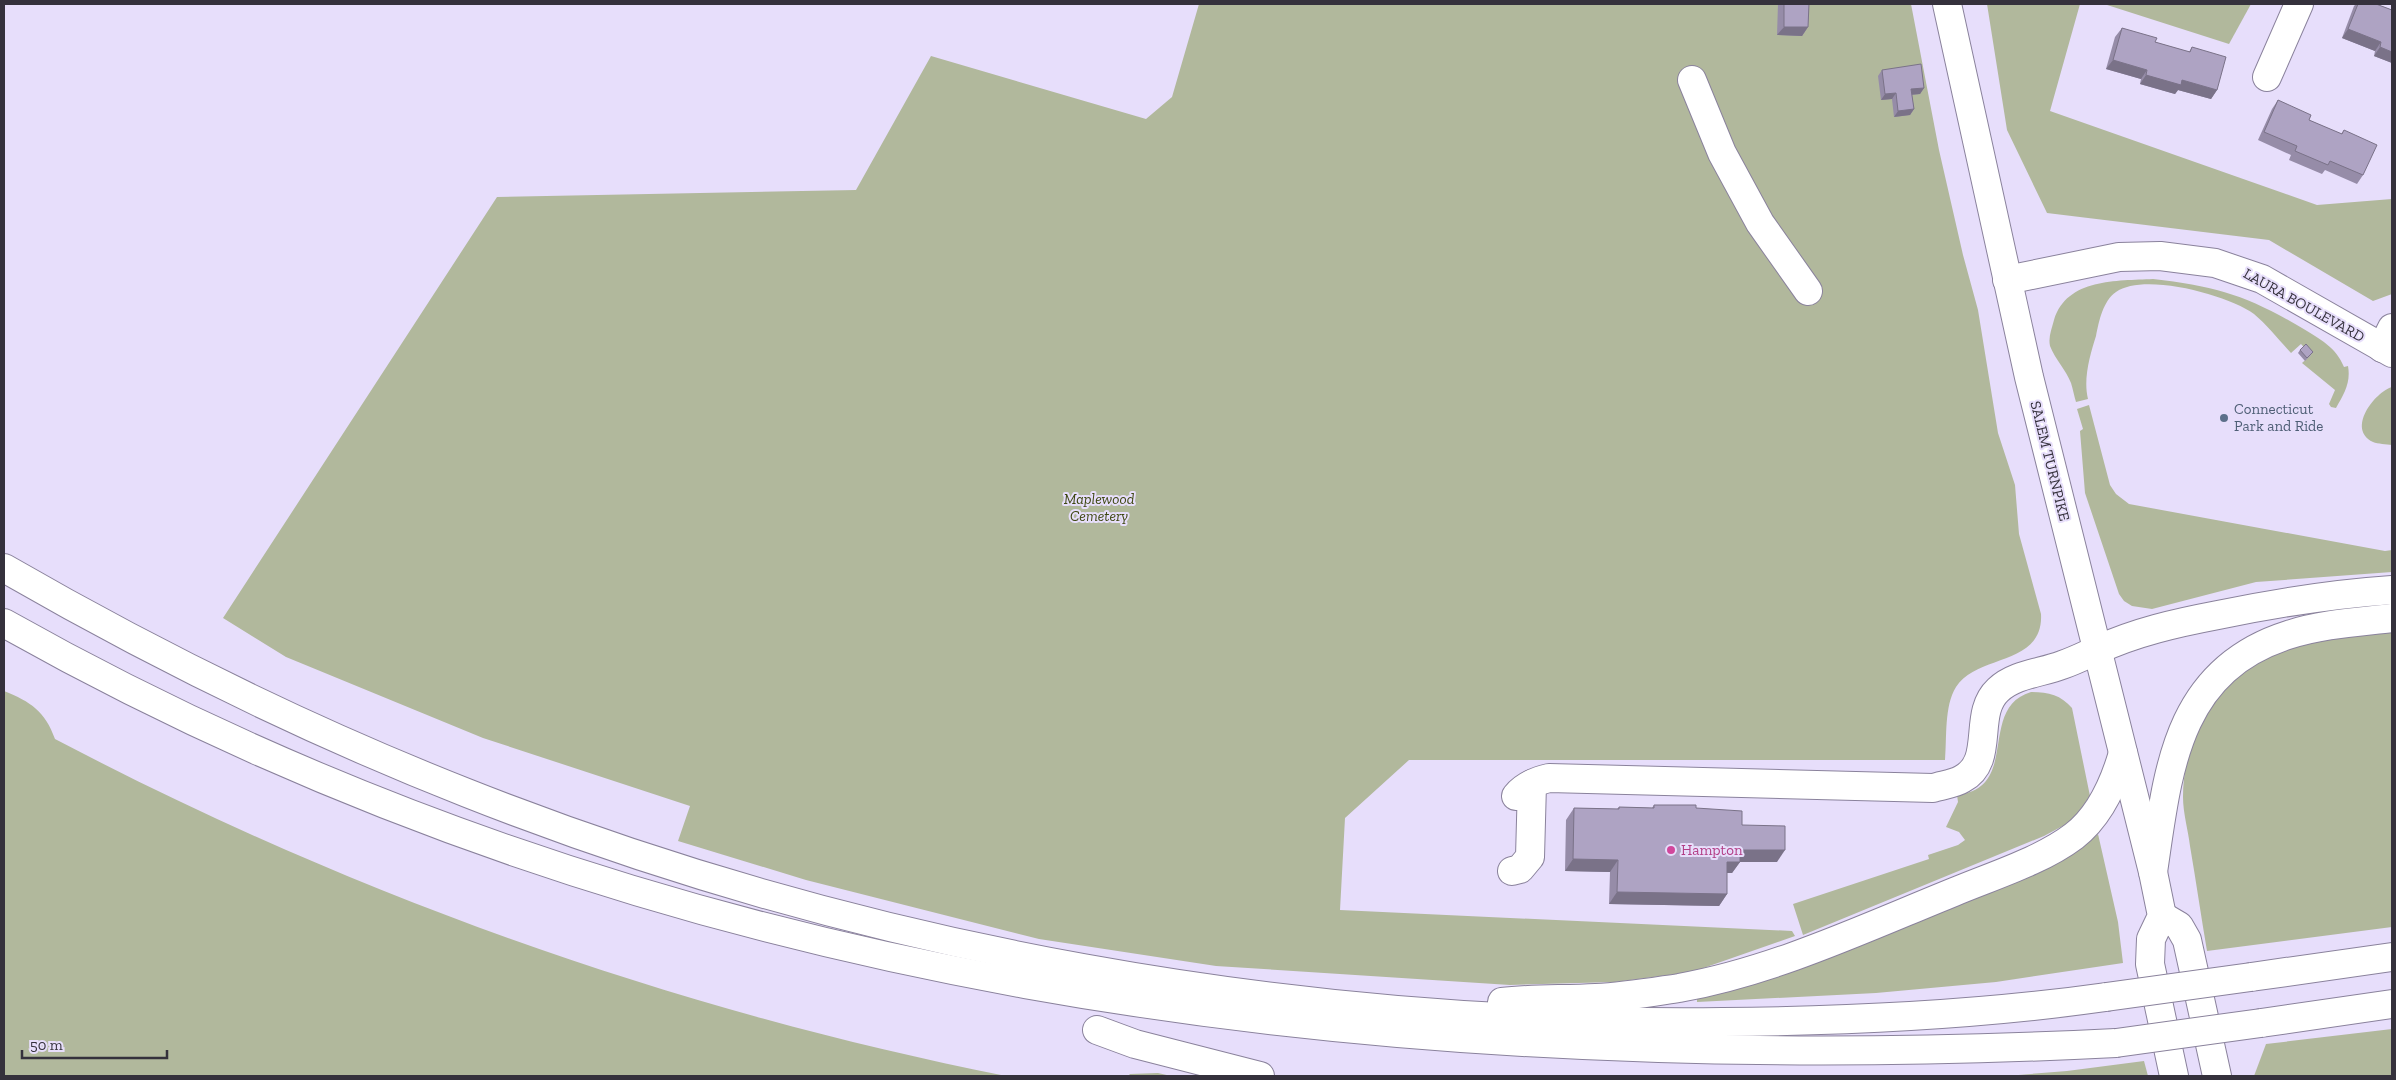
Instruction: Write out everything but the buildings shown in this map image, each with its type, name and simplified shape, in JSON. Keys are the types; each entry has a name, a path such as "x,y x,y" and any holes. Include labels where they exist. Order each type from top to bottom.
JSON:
{"main road":[{"name":"SALEM TURNPIKE","path":"1947,4 2029,377 2153,872 2162,916"},
{"path":"2267,77 2299,4"},
{"path":"1692,80 1722,153 1760,223 1808,291"},
{"name":"LAURA BOULEVARD","path":"2007,280 2119,257 2160,256 2209,262 2240,270 2262,279 2389,343"},
{"path":"4,568 162,655 318,730 498,805 682,868 801,903 882,924 1081,966 1263,995 1452,1013 1636,1022 1802,1021 1962,1012 2106,997 2392,957"},
{"path":"1512,871 1520,869 1530,857 1524,790 1549,778 1933,788 1961,780 1971,773 1979,761 1985,711 1998,690 2019,678 2062,665 2134,634 2234,612 2339,594 2392,590"},
{"path":"2153,872 2165,797 2179,740 2192,712 2214,681 2245,655 2276,639 2310,630 2392,618"},
{"path":"4,623 148,701 269,760 351,797 492,852 618,897 794,950 913,980 1062,1014 1216,1036 1383,1055"},
{"path":"1452,1013 1508,1001 1605,997 1698,984 1748,971 1828,942 1996,874 2061,845 2083,828 2100,807 2115,777 2123,753"},
{"path":"2174,1076 2150,958 2151,935 2162,916 2177,924 2187,940 2217,1076"},
{"path":"1433,1059 1578,1066 1759,1068 1916,1062 2116,1043 2392,1004"},
{"path":"1062,1014 1136,1044 1260,1076"}],"green space":[{"name":"Maplewood Cemetery","path":"1199,4 1911,4 1939,150 1963,255 1978,310 1998,433 2015,485 2019,534 2041,614 2039,631 2032,643 2008,658 1979,669 1966,677 1956,687 1948,713 1945,760 1409,760 1345,818 1340,910 1792,931 1795,936 1692,972 1615,982 1510,985 1216,966 1039,939 806,880 678,841 690,806 483,738 286,657 223,618 497,197 856,190 931,56 1146,119 1172,97"},
{"path":"1987,4 2080,4 2050,111 2317,205 2392,199 2392,294 2373,301 2269,240 2047,213 2007,130"},
{"path":"2104,4 2251,4 2229,44"},
{"path":"2153,279 2214,289 2248,300 2283,317 2321,340 2337,354 2344,367 2348,366 2348,383 2336,408 2331,407 2329,404 2335,390 2302,363 2311,355 2301,344 2291,353 2254,314 2225,300 2186,288 2146,284 2129,286 2116,292 2105,306 2100,318 2088,367 2086,383 2088,399 2076,402 2069,378 2050,346 2051,329 2061,306 2070,296 2095,284"},
{"path":"2392,387 2392,445 2375,443 2365,436 2362,429 2363,420 2371,403 2385,390"},
{"path":"2089,405 2110,485 2116,494 2129,504 2385,551 2392,550 2392,572 2256,582 2152,609 2132,606 2124,601 2119,594 2085,493 2080,431 2083,429 2077,409"},
{"path":"2392,630 2392,927 2207,951 2183,797 2189,752 2207,712 2236,679 2253,666 2286,648 2347,634"},
{"path":"4,691 22,699 42,714 55,739 168,796 283,849 400,897 518,942 638,982 759,1018 882,1049 1006,1076 4,1076"},
{"path":"2031,692 2054,695 2072,708 2090,796 2072,821 2044,836 1803,935 1793,904 1929,859 1928,855 1958,845 1965,840 1959,832 1946,827 1958,802 1957,795 1976,789 1988,778 1994,764 2006,714 2015,701"},
{"path":"2098,834 2118,922 2123,963 1996,982 1876,993 1697,1002 1697,994 2052,864 2080,849"},
{"path":"2392,1029 2392,1076 2254,1076 2266,1044"},
{"path":"2144,1061 2148,1076 2006,1076 2067,1071"},
{"path":"1158,1073 1171,1076 1128,1076 1130,1074"}],"place":[{"name":"Connecticut Park and Ride","path":"2224,418"},
{"name":"Hampton","path":"1671,850"}]}
